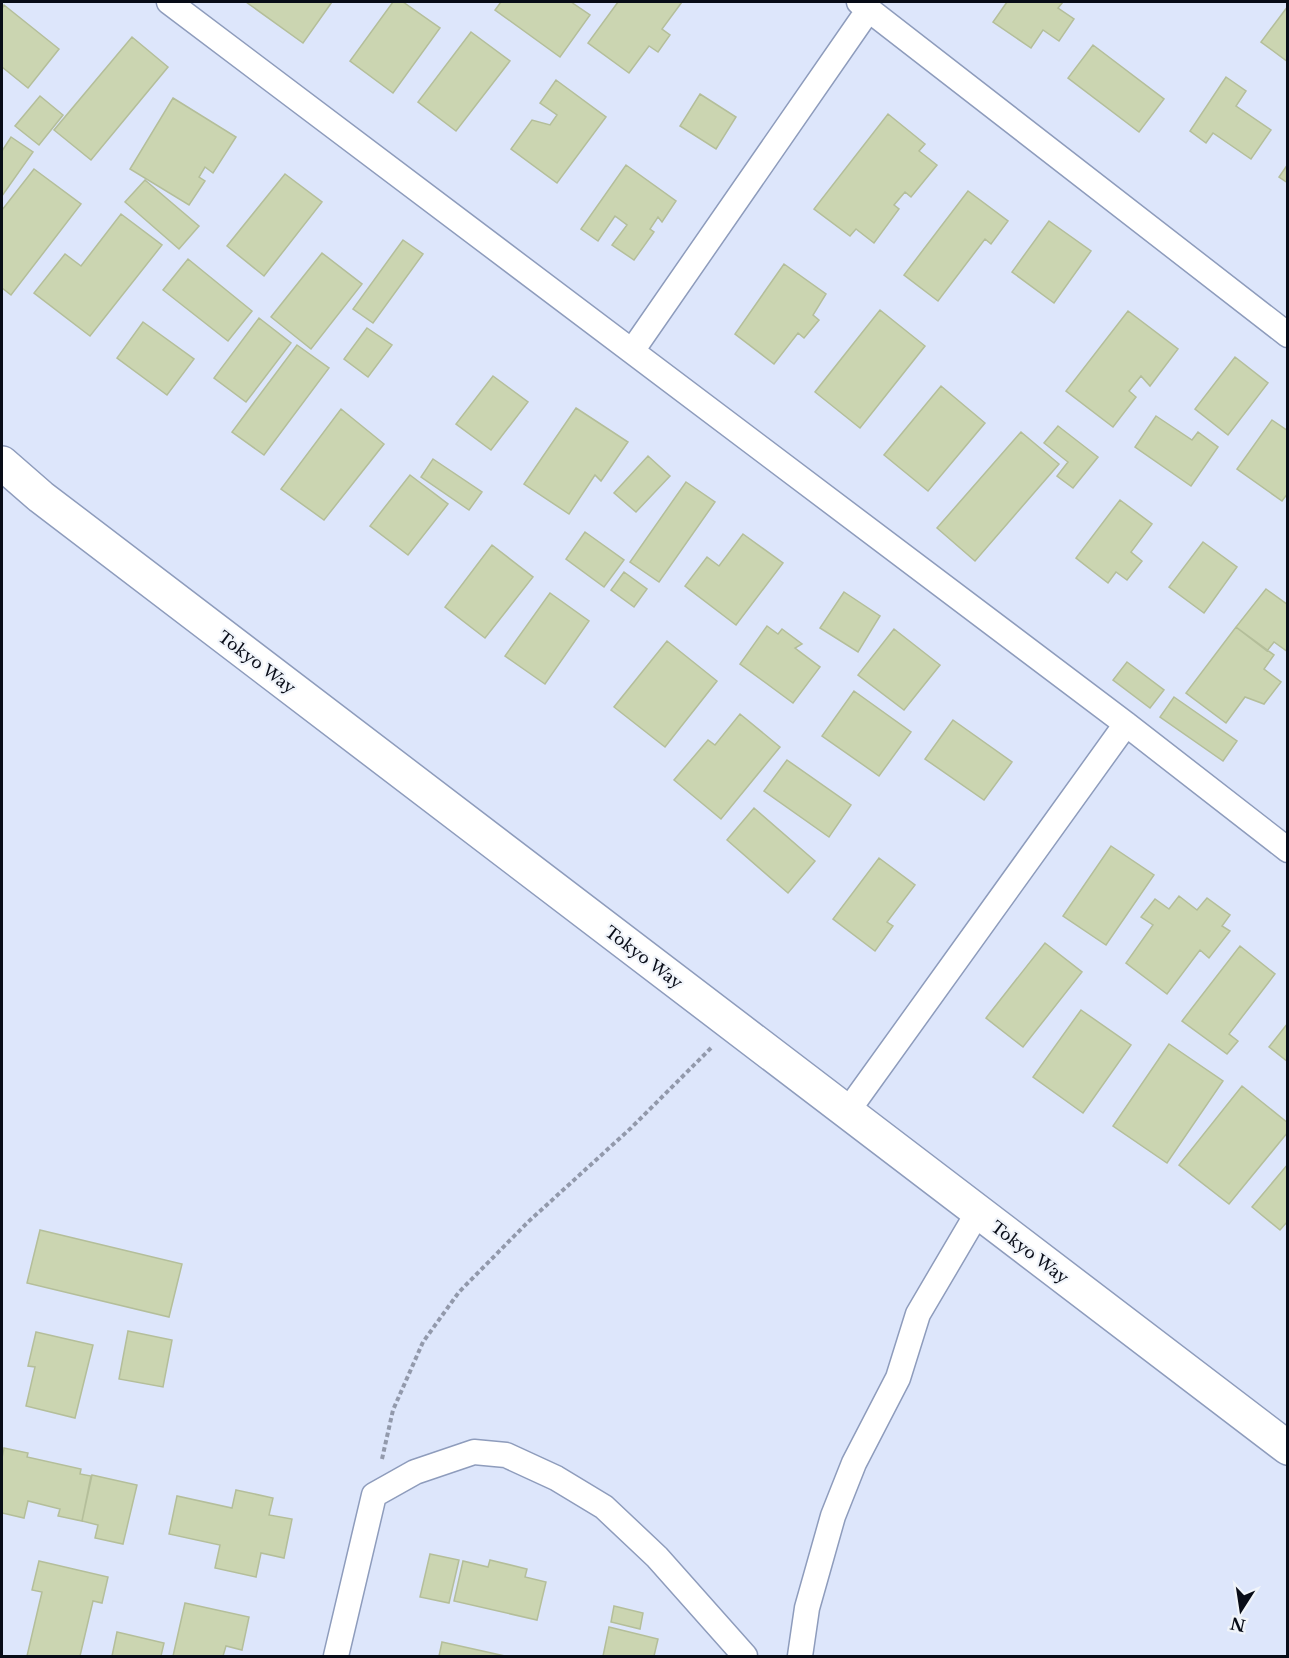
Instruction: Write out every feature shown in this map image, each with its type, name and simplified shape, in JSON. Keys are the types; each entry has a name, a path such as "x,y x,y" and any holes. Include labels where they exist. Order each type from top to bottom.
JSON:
{"main road":[{"name":"Tokyo Way","path":"2,464 51,504 1287,1448"}],"street":[{"path":"169,2 1126,724 1287,850"},
{"path":"632,351 863,5 1287,335"},
{"path":"847,1112 1126,724"},
{"path":"800,1656 807,1608 833,1516 854,1463 898,1378 918,1314 978,1212"},
{"path":"336,1656 374,1495 415,1472 474,1452 506,1455 556,1478 604,1506 657,1557 745,1656"}],"path":[{"path":"374,1495 393,1410 423,1342 459,1293 528,1222 631,1128 734,1026"}],"building":[{"path":"246,2 332,2 303,43"},
{"path":"393,2 403,2 440,28 393,93 350,61"},
{"path":"501,2 571,2 590,15 560,57 495,10"},
{"path":"618,2 682,2 662,29 670,35 658,52 649,46 629,73 588,43"},
{"path":"1007,2 1063,2 1058,8 1074,19 1059,41 1043,30 1031,48 993,22"},
{"path":"4,5 59,49 28,88 2,67 2,9"},
{"path":"1288,6 1288,62 1261,42"},
{"path":"471,32 510,61 456,131 418,102"},
{"path":"132,37 168,67 91,160 54,130"},
{"path":"1093,45 1164,99 1139,132 1068,78"},
{"path":"1226,77 1246,91 1236,106 1271,130 1251,159 1213,133 1206,143 1190,131"},
{"path":"556,80 606,117 557,183 511,149 532,120 550,125 557,115 540,103"},
{"path":"700,94 736,117 716,149 680,126"},
{"path":"40,96 63,115 39,145 15,126"},
{"path":"173,98 236,137 213,173 205,167 199,177 205,181 189,205 130,169"},
{"path":"888,114 925,144 919,151 937,165 911,197 905,192 894,205 899,209 874,243 856,229 850,236 814,209"},
{"path":"11,137 33,152 2,196 2,151"},
{"path":"1288,164 1288,183 1279,177"},
{"path":"626,165 676,201 662,222 658,217 650,229 654,232 634,260 612,245 627,225 615,216 598,241 581,229"},
{"path":"34,169 81,204 11,295 2,288 2,210"},
{"path":"285,174 322,202 264,276 227,246"},
{"path":"145,180 199,226 179,249 125,202"},
{"path":"968,191 1008,221 991,244 985,239 938,301 904,275"},
{"path":"121,214 162,245 90,336 34,293 65,254 81,266"},
{"path":"1049,221 1091,251 1054,303 1012,272"},
{"path":"403,240 423,254 373,323 353,309"},
{"path":"322,253 362,284 311,349 271,317"},
{"path":"188,259 252,311 228,341 163,290"},
{"path":"784,264 826,294 813,315 819,320 804,338 798,333 774,364 735,334"},
{"path":"880,310 925,346 860,428 815,392"},
{"path":"1128,311 1178,349 1150,386 1141,376 1129,391 1136,397 1113,427 1066,391"},
{"path":"259,318 291,343 246,402 214,378"},
{"path":"143,322 194,359 167,395 117,358"},
{"path":"367,328 392,345 368,377 344,359"},
{"path":"297,345 329,368 264,455 232,432"},
{"path":"1235,357 1268,383 1228,435 1195,409"},
{"path":"493,376 528,402 491,450 456,424"},
{"path":"941,386 985,423 928,491 884,455"},
{"path":"576,408 628,442 601,481 595,475 569,514 524,484"},
{"path":"341,409 384,444 324,520 281,489"},
{"path":"1156,416 1192,440 1198,432 1218,447 1191,486 1135,447"},
{"path":"1272,420 1288,431 1288,493 1282,501 1237,469"},
{"path":"1058,426 1098,457 1073,488 1057,476 1068,462 1044,443"},
{"path":"1021,432 1059,464 975,561 937,528"},
{"path":"648,456 670,476 636,512 614,493"},
{"path":"433,459 482,492 469,510 421,477"},
{"path":"410,475 448,504 408,555 370,526"},
{"path":"686,482 715,502 659,582 630,562"},
{"path":"1120,500 1152,524 1131,552 1142,561 1127,580 1116,572 1108,583 1076,558"},
{"path":"585,532 624,560 604,587 566,559"},
{"path":"743,534 783,563 736,625 685,586 707,557 719,566"},
{"path":"1203,542 1237,567 1204,613 1169,587"},
{"path":"492,545 533,577 485,638 445,607"},
{"path":"624,572 647,589 634,607 611,590"},
{"path":"1266,589 1288,605 1288,652 1274,642 1267,651 1236,627"},
{"path":"844,592 880,616 858,652 820,628"},
{"path":"550,593 589,621 545,684 505,656"},
{"path":"767,626 778,634 782,629 802,644 795,648 820,667 793,703 740,664"},
{"path":"1236,627 1274,655 1264,669 1281,682 1264,704 1245,697 1226,723 1186,693"},
{"path":"894,629 940,665 904,710 858,675"},
{"path":"667,641 717,681 665,747 614,707"},
{"path":"1127,662 1164,690 1150,708 1113,680"},
{"path":"854,691 911,732 879,776 822,736"},
{"path":"1174,697 1237,741 1223,761 1160,717"},
{"path":"740,714 780,747 721,819 674,780 708,740 715,745"},
{"path":"953,720 1012,762 984,800 925,759"},
{"path":"787,760 851,805 829,837 764,791"},
{"path":"754,808 815,861 788,893 727,840"},
{"path":"1111,846 1154,875 1106,945 1063,916"},
{"path":"879,858 915,885 887,922 893,926 875,951 833,919"},
{"path":"1179,896 1197,910 1207,898 1230,915 1222,926 1230,931 1209,958 1200,950 1167,994 1126,963 1153,925 1141,917 1155,899 1169,909"},
{"path":"1045,943 1082,972 1023,1047 986,1018"},
{"path":"1240,946 1275,974 1229,1034 1238,1041 1227,1054 1182,1021"},
{"path":"1081,1010 1131,1045 1083,1113 1033,1077"},
{"path":"1288,1023 1288,1062 1269,1047"},
{"path":"1169,1044 1223,1081 1167,1163 1113,1126"},
{"path":"1242,1086 1288,1123 1288,1132 1229,1204 1179,1165"},
{"path":"1288,1164 1288,1223 1280,1230 1252,1207"},
{"path":"40,1230 182,1264 169,1317 27,1283"},
{"path":"128,1331 172,1340 163,1387 119,1379"},
{"path":"36,1332 93,1345 75,1418 26,1406 35,1367 28,1366"},
{"path":"4,1448 28,1453 27,1457 81,1469 80,1474 91,1476 82,1521 58,1516 60,1509 28,1501 24,1518 2,1513"},
{"path":"92,1475 137,1485 123,1544 95,1538 98,1525 82,1521"},
{"path":"236,1490 273,1498 269,1515 292,1519 284,1558 261,1553 256,1577 215,1568 220,1545 169,1534 177,1496 232,1508"},
{"path":"430,1554 459,1560 449,1603 420,1597"},
{"path":"490,1560 527,1569 525,1577 546,1582 537,1620 454,1601 463,1561 488,1567"},
{"path":"39,1561 108,1577 102,1603 93,1601 80,1656 27,1656 42,1592 32,1590"},
{"path":"185,1603 249,1617 242,1650 226,1646 223,1656 173,1656"},
{"path":"614,1606 643,1613 640,1629 611,1622"},
{"path":"609,1627 658,1639 654,1656 603,1656"},
{"path":"117,1632 164,1643 161,1656 112,1656"},
{"path":"442,1642 505,1656 439,1656"}]}
